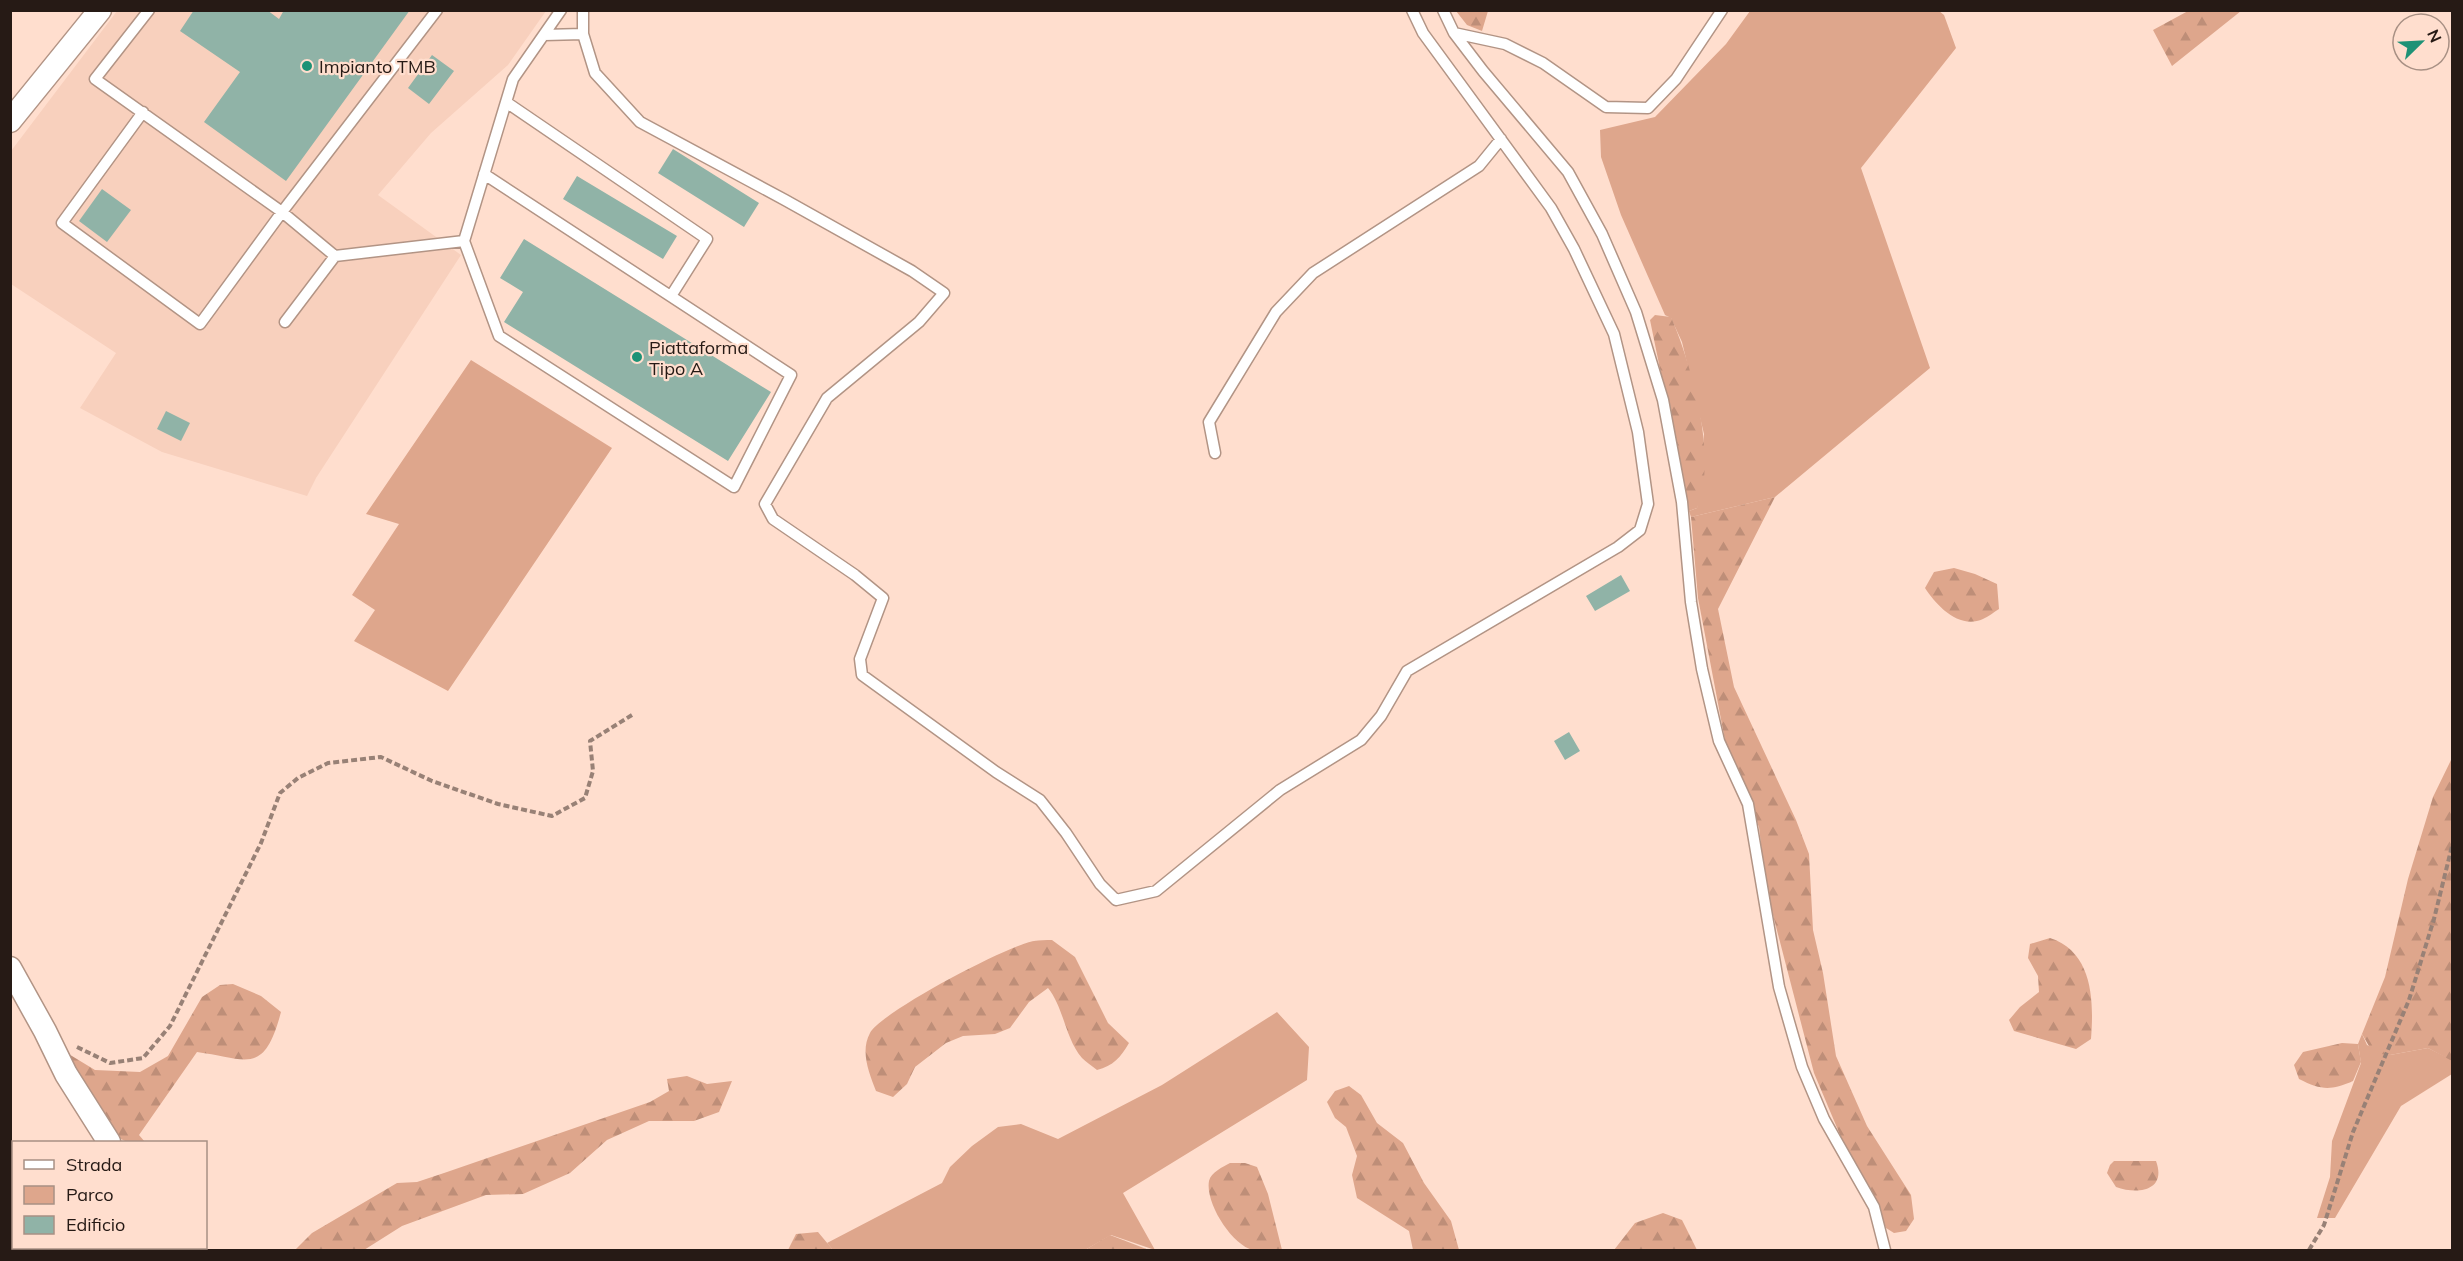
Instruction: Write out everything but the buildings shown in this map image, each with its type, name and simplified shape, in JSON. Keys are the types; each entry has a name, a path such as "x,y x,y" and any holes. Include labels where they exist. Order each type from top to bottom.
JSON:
{"street":[{"path":"10,121 100,10"},
{"path":"10,968 66,1074 108,1141"}],"lane":[{"path":"149,10 95,79 282,212 335,256"},
{"path":"142,112 62,223 200,324 282,212 437,10"},
{"path":"484,174 791,375 734,487 499,336 464,241 484,174 513,79 561,10"},
{"path":"583,10 583,34 595,73 640,122 892,260 944,293 919,322 827,398 765,504 772,519 855,575 883,598 860,659 862,675 996,772 1040,800 1100,884 1116,900 1156,891 1280,790 1361,740 1381,716 1407,671 1618,547 1640,530 1648,504 1638,432 1614,334 1574,249 1551,208 1423,33 1412,10"},
{"path":"1443,10 1454,33 1483,71 1568,172 1602,234 1636,312 1662,400 1682,502 1691,603 1702,669 1719,741 1748,804 1779,987 1802,1066 1824,1119 1874,1207 1885,1251"},
{"path":"1454,33 1505,44 1544,63 1606,107 1648,108 1676,79 1722,10"},
{"path":"544,35 583,34"},
{"path":"506,102 707,239 671,296"},
{"path":"1215,453 1209,422 1276,312 1313,273 1479,166 1501,139"},
{"path":"285,322 335,256 464,241"}],"path":[{"path":"45,1031 110,1063 143,1058 170,1026 261,843 280,793 298,778 328,763 381,757 432,781 487,800 552,816 585,798 593,771 590,741 632,715"},
{"path":"2309,1251 2324,1225 2353,1132 2409,1000 2434,919 2452,846"}],"shaded area":[{"path":"117,11 546,11 508,65 431,133 378,195 461,255 316,478 307,496 162,452 80,408 116,353 11,284 11,151"}],"green space":[{"path":"1456,11 1488,11 1482,31 1467,25"},
{"path":"1750,11 1939,11 1944,15 1956,48 1861,168 1930,368 1775,497 1691,517 1689,511 1697,508 1704,434 1682,342 1671,318 1665,315 1621,215 1601,157 1600,130 1655,117 1726,44"},
{"path":"2188,11 2241,11 2172,66 2153,30"},
{"path":"1655,315 1671,317 1687,360 1700,412 1705,464 1703,487 1697,508 1689,511 1650,320"},
{"path":"471,360 612,448 448,691 354,641 375,610 352,595 399,524 366,514"},
{"path":"1775,497 1718,609 1734,687 1796,820 1809,854 1813,930 1823,973 1836,1056 1867,1126 1911,1195 1914,1219 1906,1231 1894,1233 1886,1228 1843,1142 1814,1073 1766,888 1759,827 1727,751 1698,598 1691,517"},
{"path":"1954,568 1997,584 1999,609 1974,622 1957,619 1935,602 1925,588 1934,572"},
{"path":"2452,758 2452,1061 2428,1048 2390,1055 2373,1053 2362,1034 2385,977 2408,879 2433,797"},
{"path":"2050,938 2075,954 2088,980 2092,1009 2091,1039 2076,1049 2014,1031 2009,1020 2020,1007 2039,992 2038,976 2028,958 2030,944"},
{"path":"1052,940 1075,957 1108,1023 1129,1043 1116,1060 1097,1070 1082,1058 1076,1050 1058,1005 1048,988 1029,1002 1010,1028 995,1034 963,1036 946,1043 915,1067 907,1084 893,1097 876,1091 867,1062 866,1047 870,1033 879,1023 946,981 999,954 1034,941"},
{"path":"233,984 261,996 281,1012 268,1046 260,1055 252,1059 197,1052 139,1135 144,1141 125,1141 119,1138 67,1053 95,1070 140,1072 168,1056 202,997 220,985"},
{"path":"1277,1012 1309,1047 1307,1080 1123,1193 1155,1250 1111,1235 1085,1250 833,1250 827,1243 942,1183 950,1167 972,1146 998,1127 1021,1124 1058,1139 1162,1085"},
{"path":"2362,1034 2367,1045 2390,1055 2428,1048 2452,1060 2452,1074 2401,1106 2335,1218 2317,1218 2330,1177 2332,1141 2361,1063 2358,1044"},
{"path":"2342,1043 2358,1044 2361,1062 2353,1081 2326,1088 2299,1079 2294,1065 2303,1052"},
{"path":"687,1076 707,1084 732,1081 719,1112 694,1121 649,1121 607,1140 570,1173 523,1194 486,1195 402,1226 364,1250 295,1250 312,1233 397,1183 417,1182 650,1102 669,1091 667,1079"},
{"path":"1349,1086 1361,1095 1377,1123 1403,1143 1424,1183 1451,1221 1459,1250 1413,1250 1409,1231 1357,1198 1352,1175 1357,1156 1346,1127 1335,1118 1327,1102 1335,1091"},
{"path":"2114,1161 2156,1161 2158,1171 2154,1185 2133,1191 2116,1187 2107,1173"},
{"path":"1230,1163 1245,1163 1257,1167 1268,1194 1282,1250 1267,1252 1245,1247 1222,1222 1211,1200 1209,1181 1215,1172"},
{"path":"1663,1213 1682,1220 1697,1250 1614,1250 1635,1223"},
{"path":"818,1232 833,1250 788,1250 796,1234"},
{"path":"1110,1235 1149,1250 1085,1250"}],"place":[{"name":"Impianto TMB","path":"307,66"},
{"name":"Piattaforma Tipo A","path":"637,357"}]}
